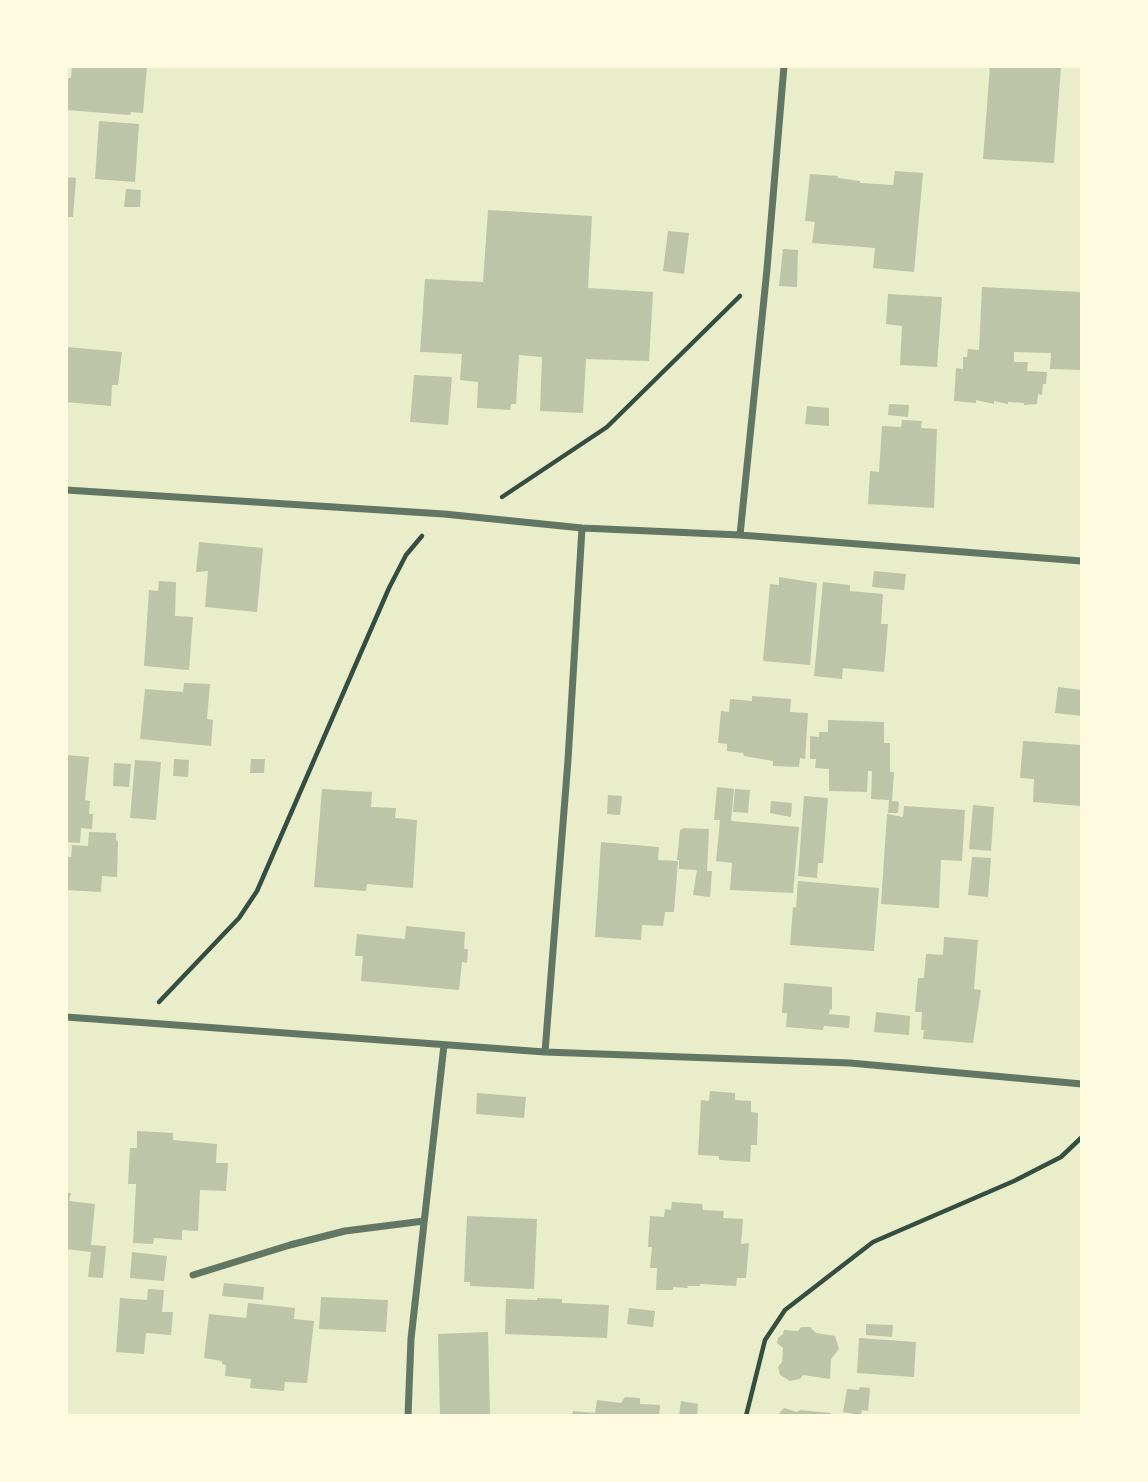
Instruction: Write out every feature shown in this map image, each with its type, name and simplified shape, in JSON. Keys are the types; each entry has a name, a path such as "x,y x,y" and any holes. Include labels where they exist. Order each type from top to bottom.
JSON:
{"street":[{"path":"740,535 784,66"},
{"path":"66,489 444,514 582,528 740,535 1082,561"},
{"path":"545,1052 568,760 582,528"},
{"path":"66,1017 545,1052 850,1063 1082,1084"},
{"path":"408,1416 411,1339 443,1045"},
{"path":"193,1275 345,1231 424,1221"}],"path":[{"path":"472,517 607,427 767,269"},
{"path":"139,1022 239,918 257,891 389,588 406,555 444,514"},
{"path":"746,1416 765,1340 785,1310 873,1242 1014,1181 1060,1157 1082,1137"}],"building":[{"path":"72,66 147,66 143,113 131,112 130,115 66,110 66,78 71,78"},
{"path":"990,66 1061,67 1054,163 983,159"},
{"path":"99,121 139,124 135,182 95,179"},
{"path":"895,171 923,173 914,272 873,268 875,248 812,243 815,222 805,221 810,174 838,176 860,183 893,185"},
{"path":"66,177 76,178 73,217 66,217"},
{"path":"126,189 141,190 140,207 124,207"},
{"path":"488,210 592,216 588,288 653,292 649,361 586,359 583,413 540,411 542,357 519,355 516,404 511,404 510,410 477,408 478,382 460,380 462,354 420,352 425,279 483,282"},
{"path":"668,231 689,233 684,274 663,271"},
{"path":"783,249 798,250 797,287 779,286"},
{"path":"982,287 1082,292 1082,370 1050,369 1051,353 1014,352 1014,362 1028,362 1027,371 1047,372 1046,384 1043,384 1042,395 1038,394 1037,404 954,401 956,368 963,369 963,357 967,357 968,349 979,350"},
{"path":"888,294 942,297 937,367 900,365 902,326 886,324"},
{"path":"67,347 122,352 118,385 112,385 111,406 66,402"},
{"path":"414,375 452,377 448,425 410,422"},
{"path":"889,404 909,405 908,417 888,415"},
{"path":"807,406 829,408 829,426 805,424"},
{"path":"902,420 922,421 921,428 937,429 934,508 868,504 870,471 879,472 882,426 901,427"},
{"path":"199,542 263,548 257,612 205,607 208,571 196,572"},
{"path":"874,571 906,574 904,590 872,587"},
{"path":"779,577 817,583 810,665 763,661 770,584 779,585"},
{"path":"159,581 176,582 175,616 193,617 189,670 144,666 149,590 158,591"},
{"path":"823,582 850,585 850,591 883,594 881,624 888,624 884,672 843,668 842,679 814,676"},
{"path":"184,683 210,684 207,719 213,720 211,746 140,739 145,689 183,692"},
{"path":"1058,687 1082,690 1082,716 1055,713"},
{"path":"752,696 791,699 790,712 808,713 805,759 800,758 799,767 773,766 773,761 727,751 727,744 718,743 721,711 729,712 730,699 752,701"},
{"path":"828,720 884,722 884,743 890,743 890,772 894,772 892,801 899,802 898,813 888,813 889,800 871,799 872,771 868,771 867,792 829,791 829,769 815,768 816,759 810,759 810,736 819,737 819,732 828,732"},
{"path":"1023,741 1082,745 1082,806 1033,802 1034,779 1020,778"},
{"path":"66,755 89,757 85,800 90,801 92,829 81,828 80,843 66,842"},
{"path":"174,759 189,760 188,777 173,776"},
{"path":"251,759 265,759 264,773 250,773"},
{"path":"135,760 161,762 156,820 130,818"},
{"path":"114,763 131,764 129,787 113,786"},
{"path":"717,787 734,789 731,821 799,827 793,893 730,890 732,863 716,861 720,820 714,820"},
{"path":"322,789 372,792 371,807 396,808 395,818 417,820 413,888 367,884 366,891 314,887"},
{"path":"735,789 750,790 748,813 733,812"},
{"path":"608,795 622,796 620,815 607,814"},
{"path":"804,796 828,798 823,863 818,863 817,878 798,876"},
{"path":"771,801 792,803 791,817 770,813"},
{"path":"973,805 994,807 991,851 969,849"},
{"path":"904,806 965,810 962,861 941,860 939,908 881,904 887,814 903,817"},
{"path":"709,829 707,871 712,871 710,897 693,895 697,870 679,869 677,860 680,830"},
{"path":"89,832 116,833 117,877 102,876 101,892 66,890 66,857 71,857 72,845 88,846"},
{"path":"601,842 659,847 658,860 678,861 674,912 665,912 663,926 642,925 641,940 595,937"},
{"path":"972,857 991,858 988,897 968,895"},
{"path":"798,881 879,888 874,951 790,945"},
{"path":"406,926 465,932 467,963 462,962 459,990 361,981 363,956 355,956 357,934 405,939"},
{"path":"944,937 978,940 974,989 981,990 973,1043 923,1039 922,1012 915,1012 918,978 924,978 926,954 943,955"},
{"path":"784,983 832,987 832,1010 830,1009 829,1014 850,1016 849,1028 824,1026 823,1030 786,1027 787,1013 782,1013"},
{"path":"876,1012 910,1016 909,1035 874,1032"},
{"path":"710,1091 735,1093 735,1100 751,1101 751,1112 758,1113 757,1145 751,1145 750,1162 719,1160 719,1156 698,1155 701,1100 709,1101"},
{"path":"477,1093 526,1097 524,1118 476,1114"},
{"path":"137,1131 173,1133 173,1140 217,1144 216,1163 228,1163 226,1191 200,1190 198,1231 182,1230 182,1240 154,1238 153,1244 133,1243 136,1184 128,1184 130,1148 137,1148"},
{"path":"66,1193 71,1193 69,1201 95,1204 91,1245 106,1246 103,1278 88,1277 91,1252 66,1249"},
{"path":"672,1202 702,1204 703,1210 724,1211 723,1218 743,1219 741,1244 749,1243 746,1278 737,1278 736,1286 700,1284 687,1286 688,1288 656,1290 657,1268 650,1268 652,1247 648,1247 650,1216 664,1217 665,1209 671,1210"},
{"path":"467,1216 537,1219 534,1289 470,1286 470,1282 464,1282"},
{"path":"132,1252 167,1256 164,1281 130,1278"},
{"path":"224,1283 264,1287 263,1300 222,1296"},
{"path":"148,1289 164,1290 162,1312 173,1312 171,1335 146,1333 144,1354 116,1352 120,1298 147,1300"},
{"path":"321,1297 388,1300 386,1332 319,1329"},
{"path":"506,1299 562,1299 562,1303 609,1305 607,1338 505,1334"},
{"path":"248,1303 295,1308 294,1319 314,1321 307,1383 285,1382 284,1391 250,1388 251,1379 225,1376 226,1365 222,1364 222,1361 204,1358 209,1314 246,1318"},
{"path":"629,1308 655,1311 653,1327 627,1324"},
{"path":"866,1324 893,1325 892,1337 866,1335"},
{"path":"801,1327 810,1327 816,1333 835,1336 839,1349 831,1359 830,1379 803,1375 800,1379 790,1381 780,1375 778,1367 782,1362 783,1348 777,1343 778,1338 784,1330 798,1331"},
{"path":"488,1332 490,1416 440,1416 438,1334"},
{"path":"859,1338 916,1342 914,1377 857,1373"},
{"path":"860,1387 870,1388 868,1411 862,1410 861,1415 843,1412 847,1389 859,1390"},
{"path":"625,1397 640,1398 640,1404 660,1405 659,1416 572,1416 573,1411 595,1413 597,1400 621,1403"},
{"path":"681,1401 698,1404 697,1416 679,1416"},
{"path":"784,1408 797,1412 831,1413 830,1416 777,1416"}]}
